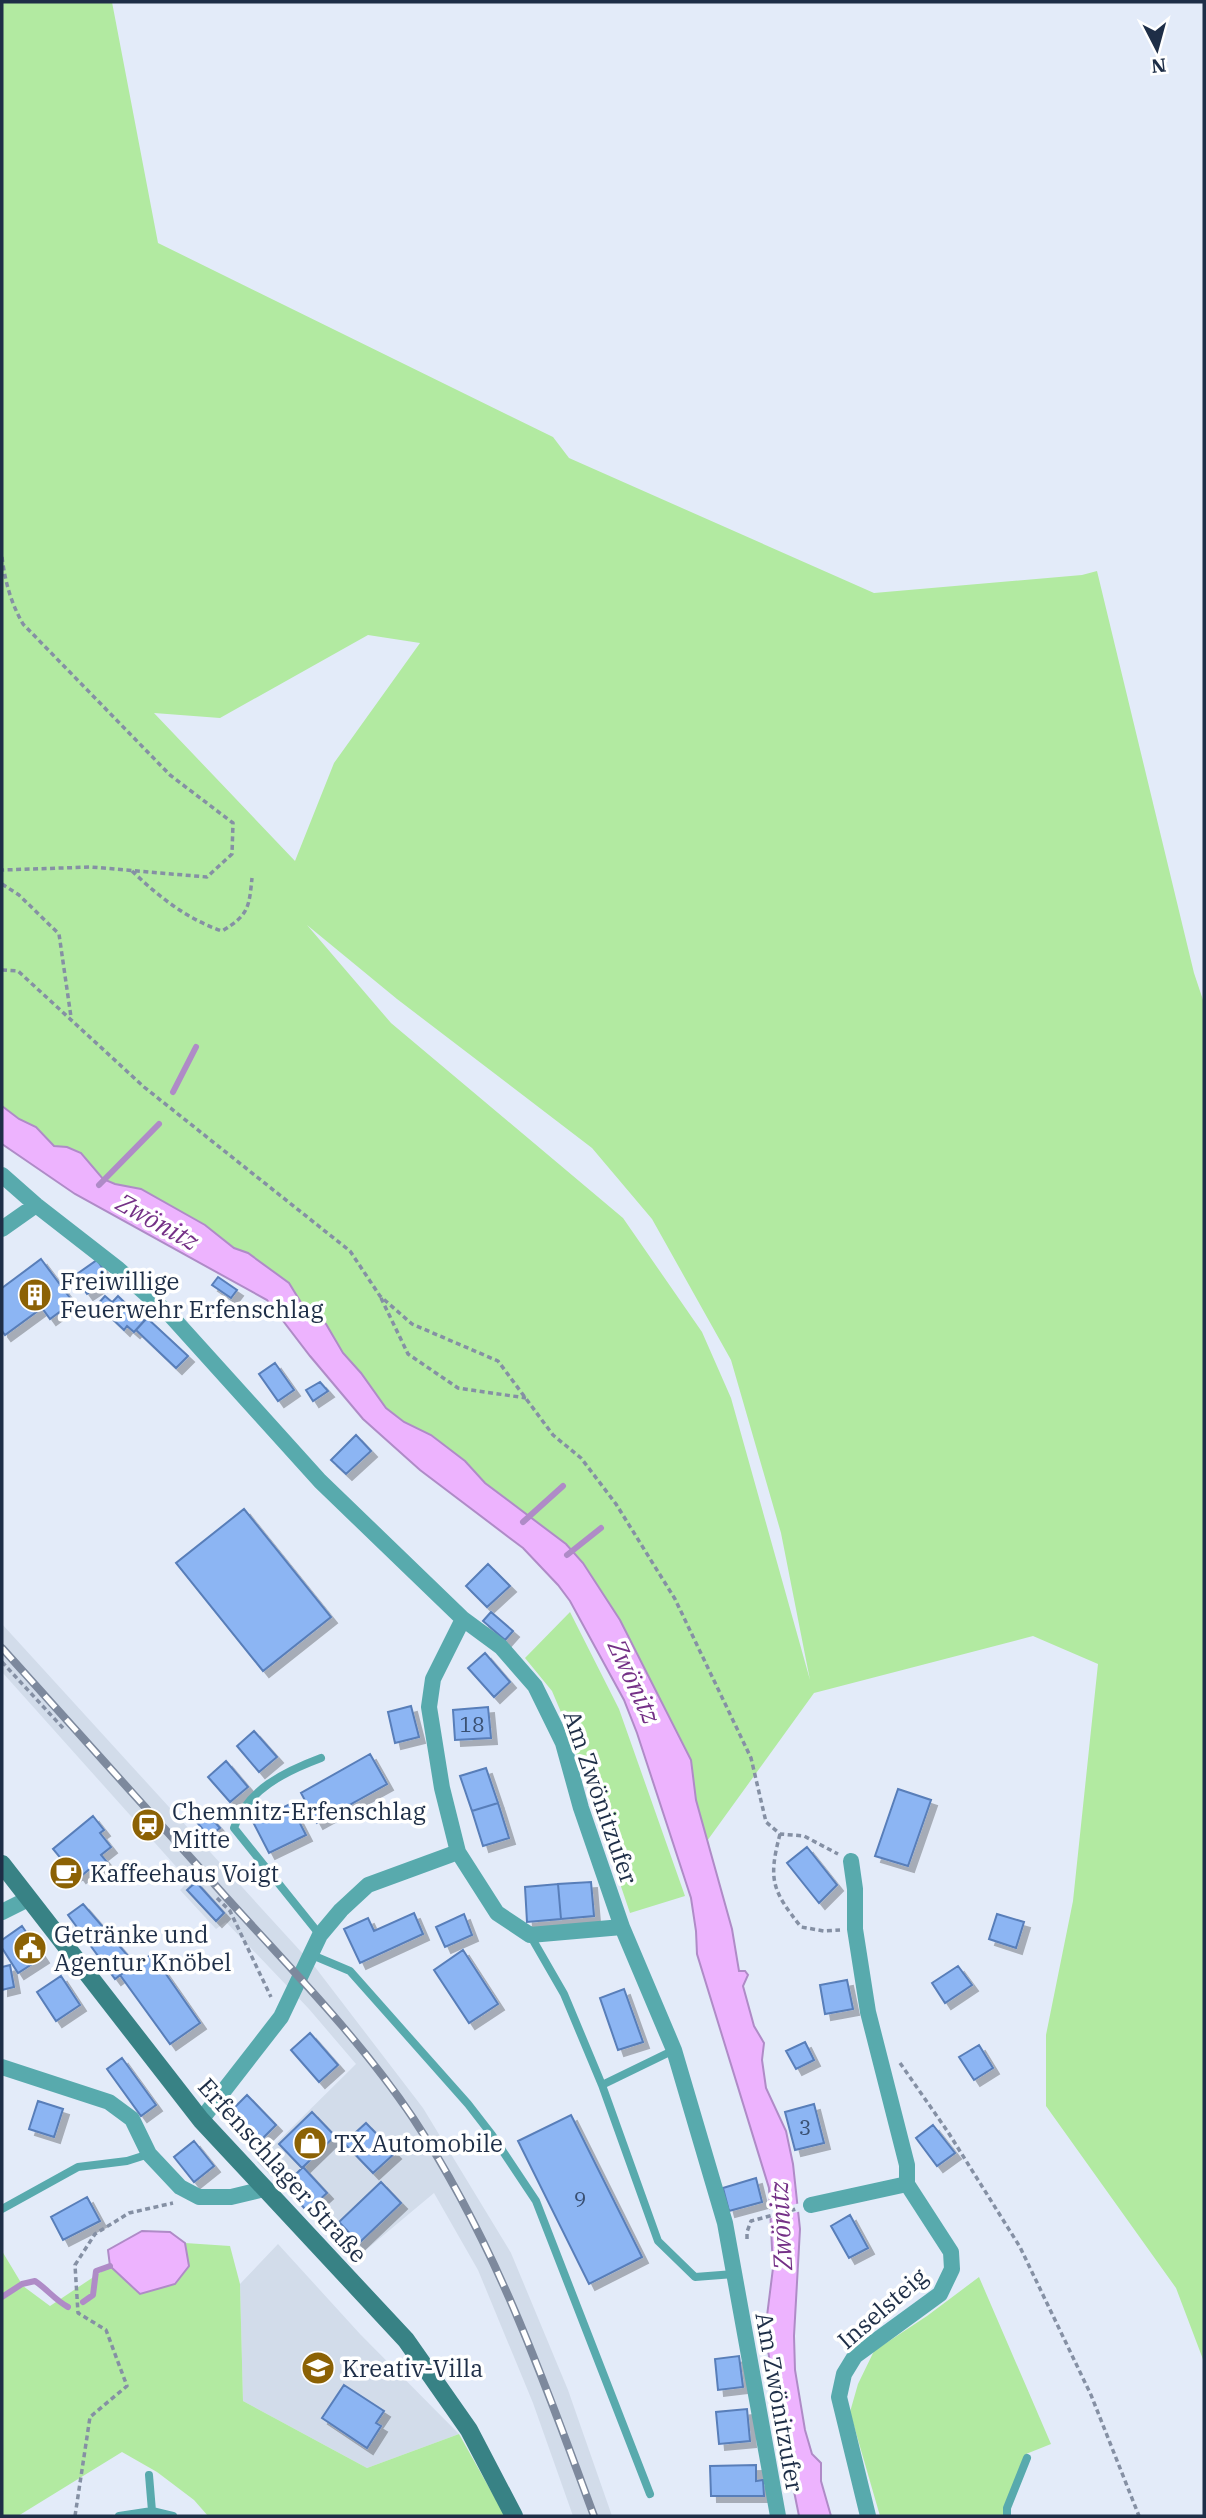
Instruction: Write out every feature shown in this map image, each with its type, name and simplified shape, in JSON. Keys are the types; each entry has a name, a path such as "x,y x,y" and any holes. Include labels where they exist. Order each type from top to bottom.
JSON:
{"main road":[{"name":"Erfenschlager Straße","path":"2,1864 201,2120 406,2340 469,2430 514,2516"}],"street":[{"name":"Am Zwönitzufer","path":"2,1175 172,1316 320,1481 463,1619 501,1647 535,1686 563,1743 581,1808 622,1927 674,2050 725,2223 778,2516"},
{"path":"2,1229 36,1205"},
{"path":"463,1619 433,1679 429,1707 442,1788 458,1852 497,1913 530,1935 622,1927"},
{"path":"201,2120 281,2017 320,1935 368,1885 458,1852"},
{"name":"Inselsteig","path":"851,1861 855,1889 855,1929 868,2012 907,2165 907,2184 951,2252 952,2269 940,2294 855,2356 844,2374 839,2397 868,2516"},
{"path":"2,1912 28,1899"},
{"path":"2,2067 109,2102 132,2119 149,2154 180,2187 199,2197 232,2197 264,2189"},
{"path":"811,2206 907,2184"}],"lane":[{"path":"320,1935 234,1828 238,1813 261,1789 289,1770 321,1758"},
{"path":"530,1935 564,1994 602,2085 658,2241 695,2277 734,2274"},
{"path":"312,1955 349,1971 468,2104 536,2201 650,2494"},
{"path":"602,2085 674,2050"},
{"path":"2,2209 78,2167 127,2161 149,2154"},
{"path":"1007,2516 1007,2508 1027,2458"},
{"path":"149,2475 152,2511"},
{"path":"119,2516 152,2511 173,2516"}],"path":[{"path":"2,557 4,578 13,607 23,624 170,775 233,823 232,854 207,877 91,867 2,870"},
{"path":"131,870 152,890 197,922 222,930 236,923 249,907 252,878"},
{"path":"2,884 19,894 59,934 71,1019"},
{"path":"2,970 18,971 144,1087 350,1251 380,1296 408,1354 458,1388 526,1398"},
{"path":"380,1296 412,1324 498,1361 553,1435 581,1458 609,1495 675,1599 751,1758 766,1822 780,1834 804,1836 851,1861"},
{"path":"2,1662 63,1728"},
{"path":"780,1834 773,1861 776,1892 801,1927 824,1931 855,1929"},
{"path":"217,1898 230,1911 281,2017"},
{"path":"898,2058 1020,2246 1091,2395 1139,2516"},
{"path":"75,2516 90,2417 127,2386 106,2330 78,2314 75,2265 95,2234 129,2213 199,2197"},
{"path":"764,2216 811,2206"}],"shaded area":[{"path":"2,1624 315,1967 423,2108 511,2253 568,2390 612,2516 573,2516 533,2403 478,2270 434,2193 355,2259 257,2162 356,2064 309,2009 226,1922 216,1929 180,1890 189,1881 2,1672"},
{"name":"Kreativ-Villa","path":"278,2244 360,2334 459,2434 367,2468 243,2401 240,2284"}],"green space":[{"path":"2,2 112,2 158,243 553,437 569,458 874,593 1082,575 1097,571 1194,973 1204,1003 1204,2362 1176,2288 1046,2106 1046,2035 1073,1901 1098,1664 1033,1636 814,1693 707,1841 696,1800 691,1760 620,1620 583,1563 566,1544 485,1483 465,1461 431,1435 404,1422 386,1408 343,1353 326,1324 305,1309 289,1283 248,1253 234,1248 205,1225 141,1189 103,1179 67,1147 54,1146 36,1127 19,1119 2,1106","holes":["368,635 420,643 334,763 295,861 154,713 220,718","307,925 397,999 592,1148 652,1219 731,1360 781,1533 810,1680 731,1398 702,1332 623,1218 391,1023"]},
{"path":"570,1612 619,1709 685,1896 630,1913 566,1724 552,1691 525,1658"},
{"path":"185,2243 230,2246 240,2284 243,2401 367,2468 459,2434 505,2516 208,2516 194,2500 157,2472 122,2452 18,2516 2,2516 2,2251 23,2286 50,2306 110,2266 140,2294 189,2266"},
{"path":"979,2277 1051,2444 1026,2454 1005,2506 1005,2516 880,2516 850,2412 858,2384 874,2351"}],"water":[{"name":"Zwönitz","path":"2,1106 19,1119 36,1127 54,1146 67,1147 81,1153 103,1179 141,1189 205,1225 234,1248 248,1253 289,1283 305,1309 326,1324 343,1353 386,1408 404,1422 431,1435 465,1461 485,1483 566,1544 583,1563 620,1620 691,1760 696,1800 732,1929 739,1971 745,1971 748,1975 743,1986 754,2026 764,2043 762,2060 766,2088 786,2131 793,2164 800,2229 794,2336 795,2370 805,2430 812,2454 821,2463 821,2481 831,2516 799,2516 765,2332 773,2268 769,2188 697,1954 691,1898 624,1700 570,1601 523,1548 420,1470 363,1419 267,1300 75,1194 2,1144"},
{"path":"142,2231 170,2232 185,2243 189,2266 175,2284 140,2294 110,2266 108,2250"}],"pier":[{"path":"801,2203 802,2211 767,2219 767,2210"}],"building":[{"name":"Freiwillige Feuerwehr Erfenschlag","path":"41,1259 73,1302 50,1319 42,1308 5,1335 2,1331 2,1288"},
{"path":"97,1260 110,1279 87,1294 74,1276"},
{"path":"218,1277 237,1290 231,1298 212,1285"},
{"path":"105,1296 112,1302 104,1311 97,1305"},
{"path":"118,1296 144,1321 134,1332 127,1326 124,1330 104,1311"},
{"path":"147,1318 188,1356 176,1368 136,1330"},
{"path":"275,1363 294,1390 278,1401 259,1374"},
{"path":"320,1382 328,1391 313,1401 306,1390"},
{"path":"356,1435 371,1451 346,1474 331,1460"},
{"path":"244,1509 331,1617 263,1671 176,1563"},
{"path":"488,1564 510,1586 487,1607 466,1586"},
{"path":"491,1612 513,1631 505,1640 483,1621"},
{"path":"485,1653 510,1682 494,1697 468,1668"},
{"path":"411,1706 419,1737 395,1743 388,1712"},
{"path":"488,1707 491,1738 455,1740 453,1710"},
{"path":"254,1731 277,1757 259,1772 237,1746"},
{"path":"370,1754 387,1784 317,1823 301,1793"},
{"path":"226,1761 248,1787 230,1802 208,1777"},
{"path":"486,1768 498,1803 472,1811 460,1776"},
{"path":"898,1789 931,1800 908,1866 875,1856"},
{"path":"498,1803 509,1838 483,1846 472,1811"},
{"path":"290,1804 306,1835 269,1853 253,1822"},
{"path":"206,1812 220,1828 209,1837 196,1821"},
{"path":"93,1816 104,1830 100,1833 111,1847 101,1855 107,1862 95,1871 92,1867 80,1877 77,1873 68,1880 57,1866 63,1861 53,1849"},
{"path":"807,1847 837,1885 819,1903 787,1863"},
{"path":"196,1882 224,1913 216,1921 187,1890"},
{"path":"591,1882 594,1916 561,1919 558,1884"},
{"path":"558,1884 561,1919 527,1922 525,1887"},
{"path":"83,1904 135,1964 115,1979 68,1915"},
{"path":"414,1913 423,1934 360,1963 344,1929 368,1918 374,1931"},
{"path":"464,1914 472,1935 445,1947 436,1927"},
{"path":"997,1914 1024,1922 1016,1948 989,1939"},
{"path":"22,1926 43,1957 18,1973 2,1948 2,1940"},
{"path":"463,1950 498,2004 469,2023 434,1970"},
{"path":"152,1954 200,2023 170,2044 120,1975"},
{"path":"10,1965 14,1987 2,1990 2,1967"},
{"path":"958,1966 972,1985 945,2003 932,1983"},
{"path":"61,1976 80,2005 56,2021 37,1992"},
{"path":"847,1980 853,2009 825,2014 820,1985"},
{"path":"624,1989 643,2042 618,2050 600,1998"},
{"path":"310,2033 338,2065 319,2082 291,2050"},
{"path":"805,2042 814,2060 796,2069 786,2051"},
{"path":"979,2045 993,2068 974,2080 959,2057"},
{"path":"122,2058 156,2105 141,2116 107,2069"},
{"path":"247,2095 276,2125 257,2144 227,2115"},
{"path":"38,2101 63,2109 54,2137 29,2129"},
{"path":"814,2104 824,2143 795,2150 785,2112"},
{"path":"312,2112 335,2136 302,2168 279,2144"},
{"path":"571,2115 642,2257 589,2284 518,2141"},
{"path":"366,2123 395,2153 373,2173 344,2143"},
{"path":"933,2125 955,2153 937,2166 916,2138"},
{"path":"194,2141 214,2166 194,2182 174,2157"},
{"path":"303,2167 327,2193 307,2211 284,2186"},
{"path":"756,2178 762,2202 729,2211 723,2188"},
{"path":"381,2182 401,2203 359,2243 339,2222"},
{"path":"87,2197 100,2221 63,2240 51,2217"},
{"path":"850,2215 868,2248 849,2258 831,2226"},
{"path":"739,2356 743,2387 718,2390 715,2359"},
{"path":"344,2385 384,2411 376,2423 381,2426 367,2448 322,2418"},
{"path":"747,2409 750,2441 719,2444 716,2412"},
{"path":"756,2465 756,2481 763,2480 764,2496 711,2496 710,2466"}],"waterway":[{"path":"173,1092 196,1047"},
{"path":"99,1185 159,1124"},
{"path":"523,1522 563,1486"},
{"path":"567,1555 601,1528"},
{"path":"83,2302 93,2295 96,2271 110,2266"},
{"path":"2,2297 22,2284 35,2281 68,2307"}],"railway":[{"path":"2,1648 328,2009 372,2062 413,2118 469,2214 493,2262 536,2362 594,2516"}],"place":[{"name":"Freiwillige Feuerwehr Erfenschlag","path":"35,1295"},
{"name":"Chemnitz-Erfenschlag Mitte","path":"148,1825"},
{"name":"Kaffeehaus Voigt","path":"66,1873"},
{"name":"Getränke und Agentur Knöbel","path":"30,1948"},
{"name":"TX Automobile","path":"310,2143"},
{"name":"Kreativ-Villa","path":"318,2368"}]}
